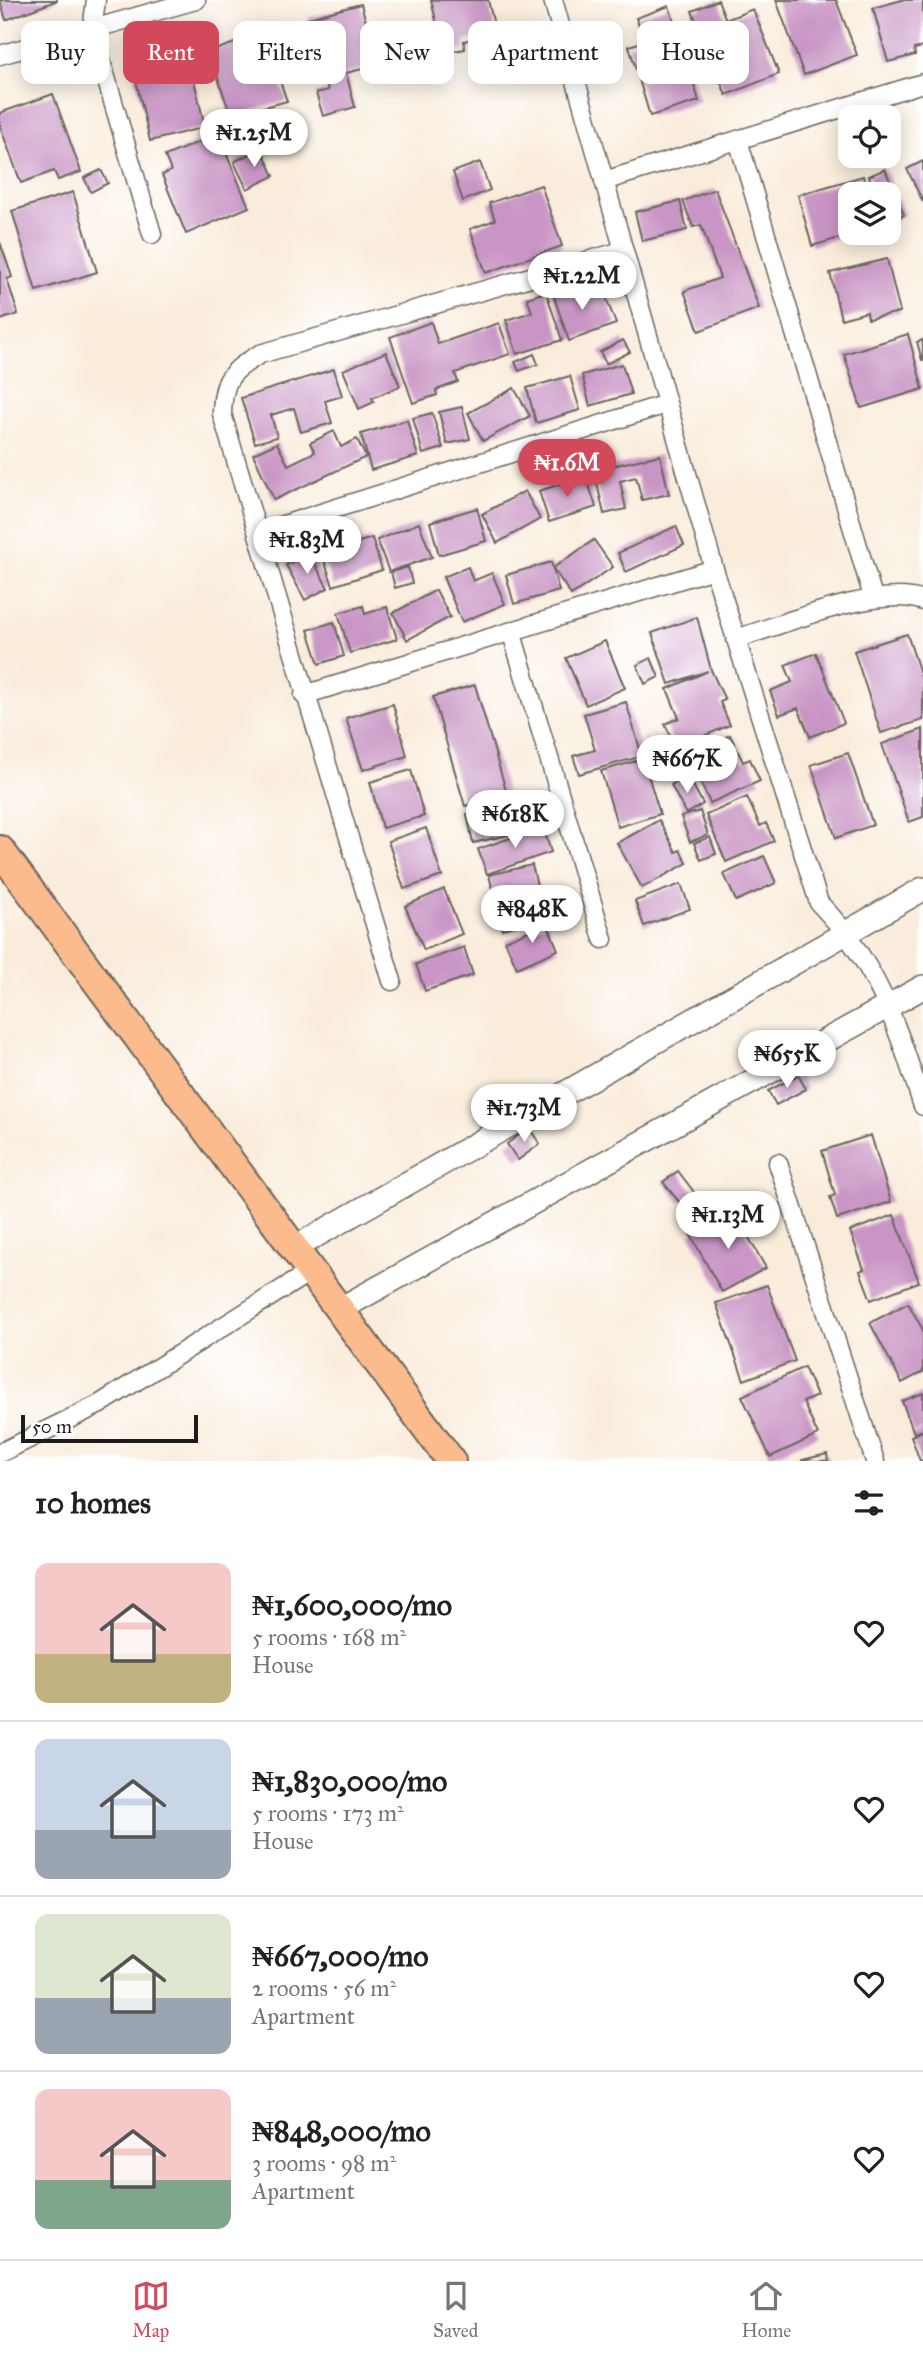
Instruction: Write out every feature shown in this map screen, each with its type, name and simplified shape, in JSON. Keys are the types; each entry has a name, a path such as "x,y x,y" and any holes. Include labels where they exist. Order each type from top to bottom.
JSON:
{"main road":[{"path":"1,854 451,1461"}],"street":[{"path":"93,21 96,0"},
{"path":"109,25 196,0"},
{"path":"553,0 713,569 819,903 847,932 890,1007 923,1106"},
{"path":"0,55 21,49"},
{"path":"604,181 923,83"},
{"path":"108,84 152,234"},
{"path":"738,140 873,597"},
{"path":"392,981 304,695 222,414 223,388 237,368 260,354 622,251"},
{"path":"258,533 666,404"},
{"path":"304,695 512,634 713,569"},
{"path":"736,639 873,597 910,596 923,601"},
{"path":"512,634 603,939"},
{"path":"294,1248 923,889"},
{"path":"340,1309 923,987"},
{"path":"778,1163 876,1461"},
{"path":"0,1453 100,1404 311,1272"}],"building":[{"path":"0,0 58,0 6,20"},
{"path":"431,0 488,0 493,21 468,21 465,49 454,51 454,21 436,21"},
{"path":"718,0 726,20 753,9 779,74 726,95 722,84 749,84 749,21 696,21 692,11"},
{"path":"776,0 836,0 857,55 804,75"},
{"path":"902,0 923,0 923,47 914,49 915,55 888,62 873,8"},
{"path":"361,4 366,21 360,21 360,70 346,73 346,21 309,21 308,18"},
{"path":"669,6 674,21 637,21 636,18"},
{"path":"233,44 233,84 281,84 287,101 231,116 219,81 219,48"},
{"path":"637,44 637,73 629,46"},
{"path":"346,73 355,107 323,116 316,93 328,90 326,84 346,84"},
{"path":"137,84 195,84 205,127 150,141"},
{"path":"640,84 694,84 699,101 650,116"},
{"path":"53,94 81,172 58,180 54,171 21,183 0,126 0,113"},
{"path":"218,134 249,207 186,234 162,175 171,171 165,156"},
{"path":"261,148 274,176 247,189 234,162"},
{"path":"923,161 923,202 907,169"},
{"path":"480,162 490,190 463,201 453,172"},
{"path":"885,169 890,182 871,182 869,176"},
{"path":"101,170 108,183 91,192 84,178"},
{"path":"863,176 865,182 842,182"},
{"path":"838,183 838,238 812,246 798,195"},
{"path":"541,185 562,246 486,273 470,229 495,220 489,203"},
{"path":"715,189 759,308 699,331 684,291 720,278 701,225 693,227 683,201"},
{"path":"73,192 97,272 36,291 12,211"},
{"path":"680,201 687,230 642,241 635,212"},
{"path":"0,242 12,277 7,279 18,314 0,320"},
{"path":"887,259 900,312 868,319 867,312 841,319 830,273"},
{"path":"577,282 584,299 604,292 616,324 569,341 552,291"},
{"path":"546,292 562,340 517,354 506,320 532,312 527,298"},
{"path":"431,322 438,344 499,323 510,354 455,373 458,382 436,390 437,395 413,403 390,337"},
{"path":"908,334 923,389 861,408 844,354"},
{"path":"623,340 630,352 606,364 600,352"},
{"path":"923,340 923,360 922,360 917,342"},
{"path":"386,352 400,386 372,398 374,402 359,409 343,370"},
{"path":"534,354 538,364 519,371 515,362"},
{"path":"622,364 631,394 590,406 582,375"},
{"path":"334,369 342,396 325,401 332,423 301,432 294,408 271,415 277,437 255,443 241,398"},
{"path":"570,376 580,410 536,423 527,388"},
{"path":"514,388 530,416 483,441 468,413"},
{"path":"462,407 470,439 447,444 439,412"},
{"path":"432,413 443,448 423,454 413,418"},
{"path":"407,420 418,456 371,470 361,434"},
{"path":"334,431 341,447 357,439 366,457 274,500 253,454 277,443 288,465 315,452 310,443"},
{"path":"660,455 669,494 642,500 636,477 620,481 626,509 604,514 594,470"},
{"path":"586,476 596,507 549,522 539,491"},
{"path":"525,491 540,519 497,543 482,514"},
{"path":"477,508 486,541 439,555 430,522"},
{"path":"419,523 432,557 389,572 377,540"},
{"path":"676,526 684,545 626,572 618,553"},
{"path":"372,538 382,570 333,586 322,554"},
{"path":"594,540 613,567 571,595 553,568"},
{"path":"309,553 328,588 305,600 286,565"},
{"path":"551,562 559,591 514,604 506,575"},
{"path":"408,567 412,583 395,588 391,572"},
{"path":"468,567 473,581 492,573 505,604 462,622 443,577"},
{"path":"436,590 450,617 407,640 393,613"},
{"path":"363,606 365,614 387,607 397,639 350,653 338,613"},
{"path":"697,617 711,670 725,700 720,702 730,725 676,748 665,724 679,718 667,689 708,671 669,684 652,633"},
{"path":"334,622 344,656 319,664 308,630"},
{"path":"907,634 923,682 923,720 881,733 854,651"},
{"path":"605,641 625,688 586,705 566,658"},
{"path":"816,653 844,723 810,737 798,708 779,715 770,691 792,682 785,665"},
{"path":"651,658 659,677 645,684 637,665"},
{"path":"475,685 507,794 465,806 433,697"},
{"path":"626,702 642,756 579,774 573,756 595,750 584,714"},
{"path":"393,704 407,756 363,770 346,718"},
{"path":"923,729 923,817 909,822 882,744"},
{"path":"730,735 743,762 750,759 760,781 710,803 688,755"},
{"path":"848,753 873,825 836,838 811,765"},
{"path":"643,759 660,814 618,827 601,771"},
{"path":"411,770 424,816 382,828 370,782"},
{"path":"688,776 703,804 686,814 671,785"},
{"path":"747,797 760,826 766,823 774,841 726,862 706,815"},
{"path":"516,803 522,832 473,843 467,814"},
{"path":"700,811 708,835 690,842 681,817"},
{"path":"659,820 676,852 680,850 687,863 642,888 617,843"},
{"path":"543,827 551,852 487,874 478,849"},
{"path":"426,828 442,876 404,889 388,841"},
{"path":"710,837 716,854 701,860 694,843"},
{"path":"764,856 776,883 736,901 724,874"},
{"path":"532,865 545,919 502,929 489,875"},
{"path":"681,884 690,909 644,926 635,901"},
{"path":"444,889 462,934 424,950 405,906"},
{"path":"547,923 558,950 517,968 505,941"},
{"path":"464,947 473,975 425,991 416,964"},
{"path":"798,1075 806,1089 776,1105 768,1091"},
{"path":"529,1128 540,1144 518,1160 507,1144"},
{"path":"871,1135 891,1202 837,1219 830,1197 835,1195 822,1151"},
{"path":"678,1171 694,1192 680,1203 663,1182"},
{"path":"733,1210 766,1268 722,1292 690,1234"},
{"path":"894,1215 919,1282 871,1300 860,1271 864,1269 850,1231"},
{"path":"767,1285 795,1361 744,1380 716,1303"},
{"path":"908,1303 923,1330 923,1372 902,1383 870,1323"},
{"path":"804,1367 817,1396 803,1402 818,1435 770,1457 742,1396"},
{"path":"923,1393 923,1430 914,1433 902,1401"},
{"path":"923,1431 923,1460 920,1461 911,1436"},
{"path":"827,1454 828,1461 802,1461 802,1460"}]}
